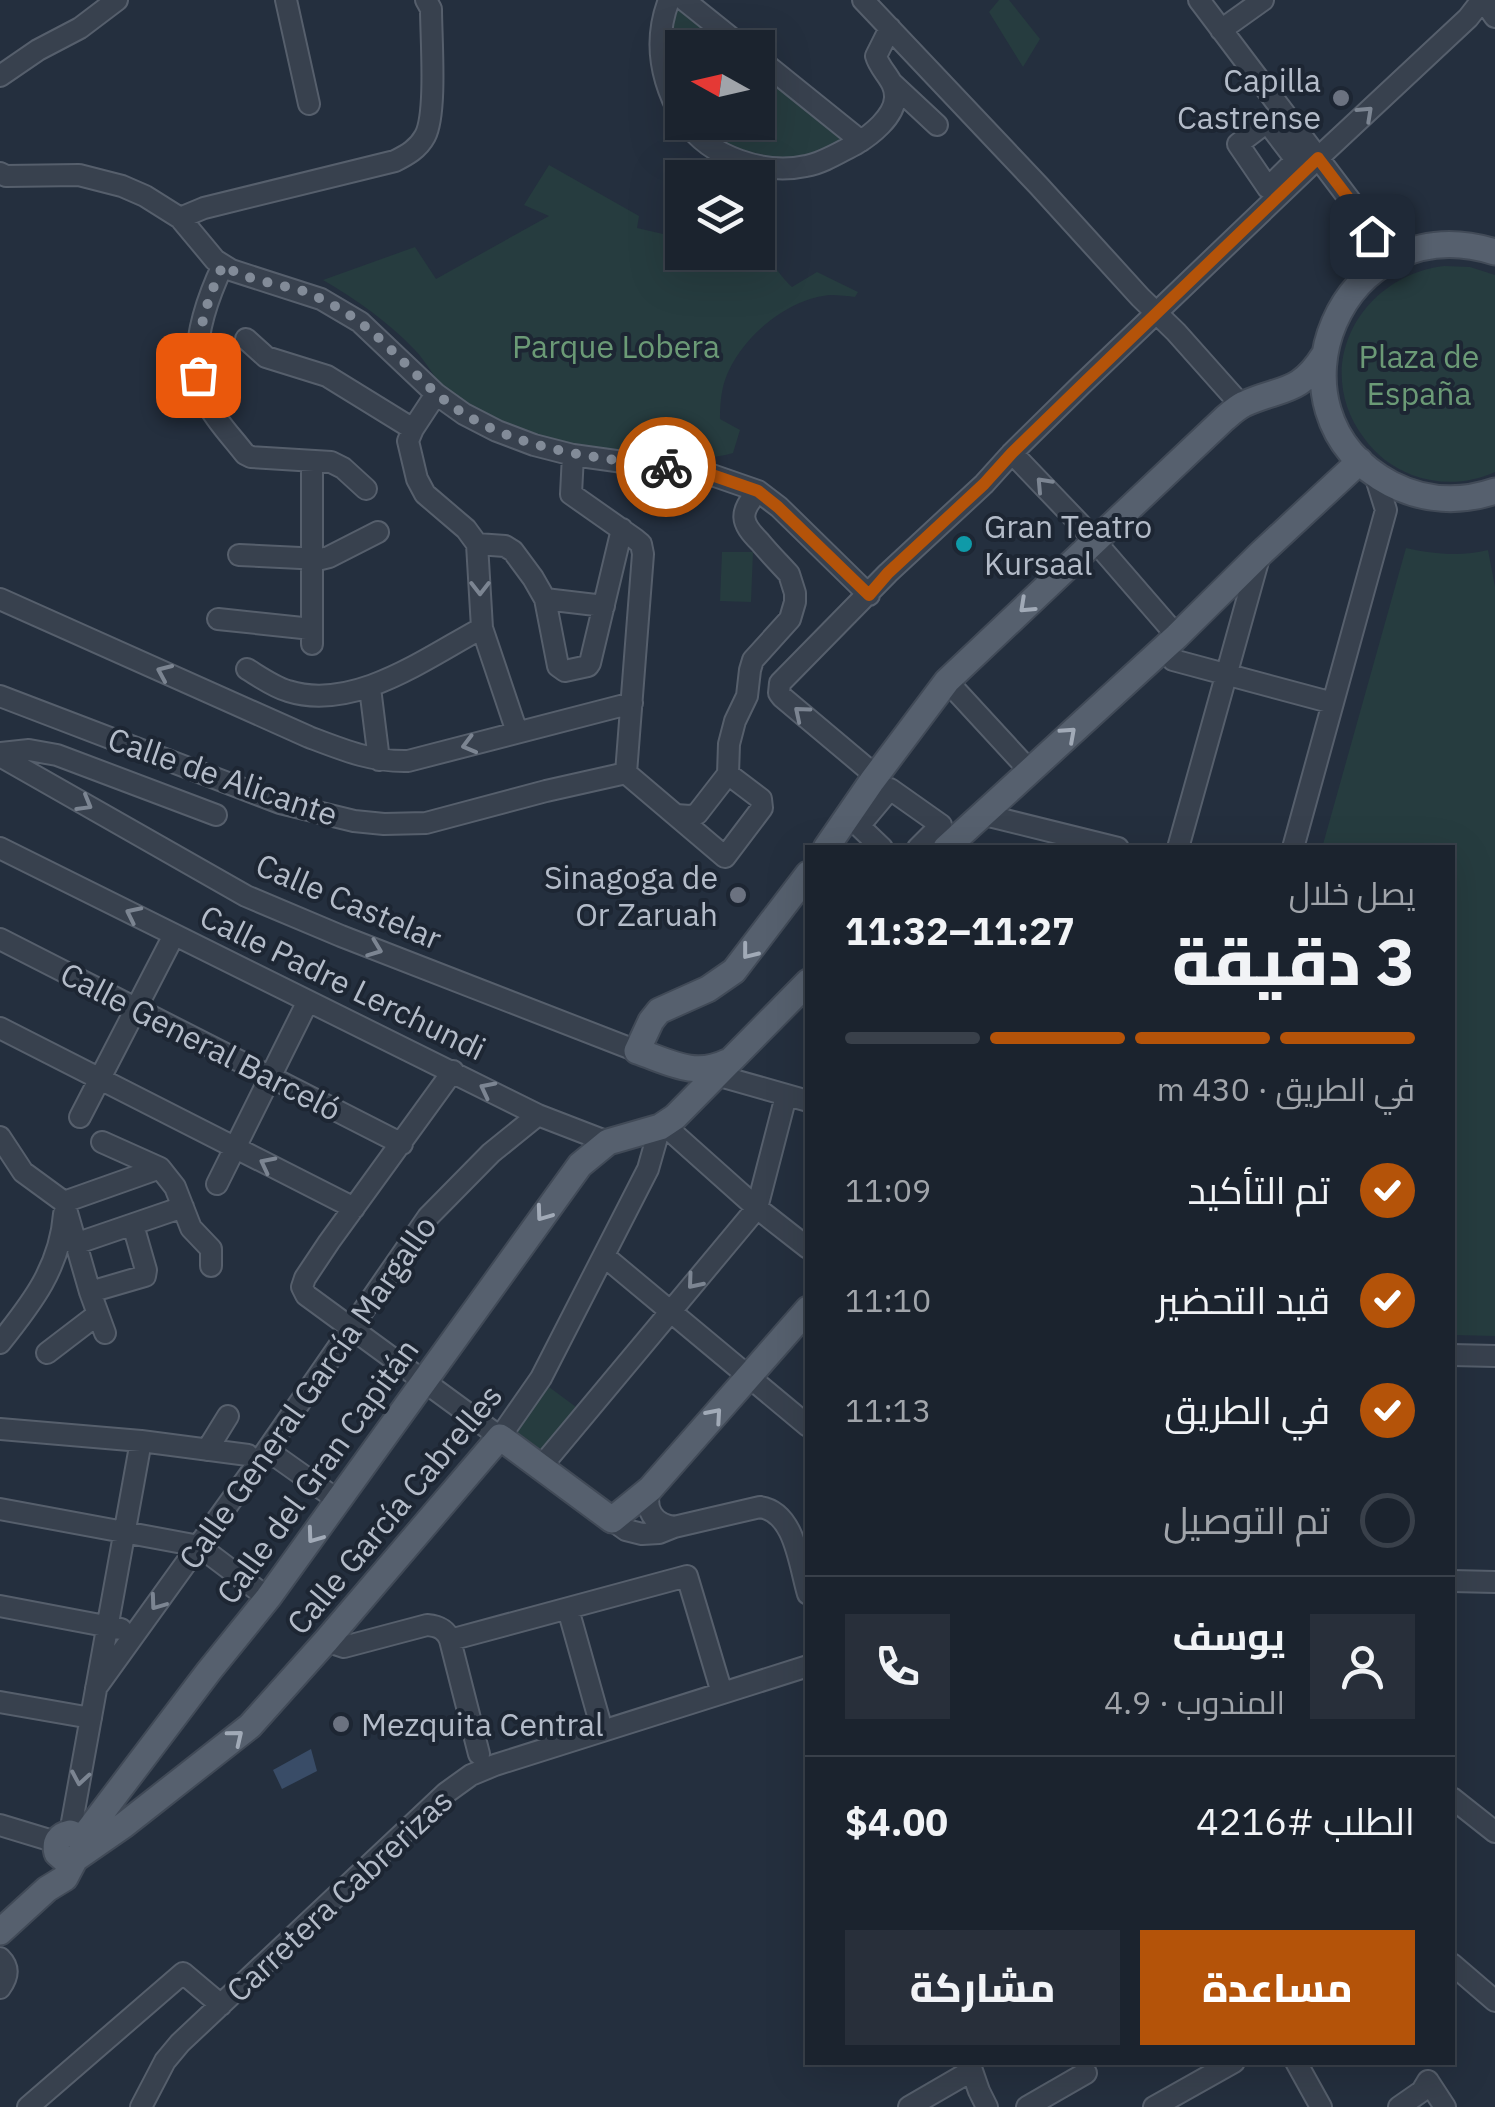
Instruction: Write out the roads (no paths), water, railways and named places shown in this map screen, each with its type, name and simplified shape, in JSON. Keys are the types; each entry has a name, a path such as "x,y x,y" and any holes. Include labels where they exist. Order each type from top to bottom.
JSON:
{"main road":[{"path":"1489,499 1427,497 1394,486 1368,468 1342,439 1328,405 1324,355 1330,332 1353,290 1392,258 1414,249 1449,244 1495,252"},
{"path":"828,845 947,681 1224,419 1241,405 1292,388 1316,368 1324,355"},
{"path":"949,845 1029,770 1175,648 1260,554 1333,487 1368,468"},
{"path":"636,1051 650,1020 659,1011 708,990 734,971 805,878"},
{"path":"608,1142 662,1126 675,1118 694,1098 713,1068 805,985"},
{"name":"Calle Castelar","path":"636,1051 713,1068"},
{"name":"Calle del Gran Capitán","path":"70,1848 268,1598 565,1184 593,1152 608,1142"},
{"path":"500,1436 612,1520 650,1488 805,1312"},
{"name":"Calle García Cabrelles","path":"0,1932 47,1889 65,1878 70,1848 160,1797 250,1726 500,1436"},
{"path":"132,1773 138,1788 160,1797"}],"street":[{"path":"0,76 80,28 117,0"},
{"path":"286,0 310,104"},
{"path":"180,218 204,208 394,160 418,146 432,114 432,9 426,0"},
{"path":"665,78 660,57 662,22 669,0"},
{"path":"684,0 722,30"},
{"path":"863,0 1241,405"},
{"path":"1199,0 1295,144 1318,158 1384,239 1414,249"},
{"path":"1222,30 1262,0"},
{"path":"876,776 782,697 779,688 783,680 888,573 1483,0 1495,17"},
{"path":"890,28 876,56 878,63 937,125"},
{"path":"775,72 861,141"},
{"path":"702,140 738,160 770,166 810,166 872,133 892,110 892,82"},
{"path":"2,177 79,174 145,196 180,218 223,265 242,275 302,291 360,322 436,394 497,431 573,455 681,469 720,477 758,491 869,595"},
{"path":"1368,224 1374,247 1372,271"},
{"path":"223,265 206,304 197,362 204,398 210,408 245,454 261,459 338,464 366,489"},
{"path":"246,339 266,358 327,376 411,438"},
{"path":"436,394 411,438 417,479 425,494 466,529 477,544 482,628 517,732"},
{"path":"1012,453 1096,541 1175,648 1236,676 1333,704"},
{"path":"573,455 571,494 622,529 640,544 643,554 626,773 725,857 763,803 728,774"},
{"path":"218,619 312,636 312,461"},
{"path":"1293,845 1386,510 1368,468"},
{"path":"676,815 697,814 728,774 729,744 747,696 753,660 785,626 795,602 789,574 747,528 745,512 758,491"},
{"path":"477,544 505,546 513,551 545,599 562,670 588,666 622,529"},
{"path":"239,554 312,560 329,557 378,532"},
{"path":"1179,845 1221,698 1236,676 1260,554"},
{"path":"545,599 604,606"},
{"path":"0,600 309,737 379,760 408,761 632,703"},
{"path":"248,669 297,694 330,695 370,688 482,628"},
{"path":"947,681 1029,770"},
{"path":"370,688 379,760"},
{"name":"Calle de Alicante","path":"0,696 280,803 354,821 426,823 626,773"},
{"path":"0,754 29,750 58,755 216,815"},
{"name":"Calle Castelar","path":"0,754 246,896 636,1051"},
{"path":"879,845 859,826 890,789 941,826 921,845"},
{"path":"981,814 1106,845"},
{"name":"Calle Padre Lerchundi","path":"0,848 538,1115 608,1142"},
{"path":"80,1118 174,935"},
{"name":"Calle General Barceló","path":"0,939 402,1144"},
{"path":"217,1184 308,1001"},
{"path":"0,1028 354,1208"},
{"path":"713,1068 805,1100"},
{"path":"452,1071 304,1278 302,1288 350,1328 500,1436"},
{"path":"540,1468 757,1208 786,1096"},
{"name":"Calle General García Margallo","path":"96,1688 199,1546 257,1453 428,1216 491,1153 538,1115"},
{"path":"662,1126 805,1246"},
{"name":"Calle García Cabrelles","path":"500,1436 535,1389 648,1169 662,1126"},
{"path":"0,1137 23,1172 64,1202 101,1324 47,1353"},
{"path":"102,1142 160,1168 174,1188 191,1228 211,1249 211,1266"},
{"path":"64,1202 160,1168"},
{"path":"0,1343 29,1308 50,1271 61,1237 64,1202"},
{"path":"75,1244 183,1208"},
{"path":"90,1292 145,1276 133,1225"},
{"path":"604,1256 805,1423"},
{"path":"1455,1355 1495,1356"},
{"path":"207,1450 228,1416"},
{"path":"0,1430 257,1453 339,1501"},
{"path":"0,1825 70,1848 142,1441"},
{"path":"650,1488 648,1510 654,1520 674,1527"},
{"path":"612,1520 626,1530 659,1534 760,1506 772,1508 789,1530 805,1584"},
{"path":"0,1509 199,1546 268,1598"},
{"path":"450,1640 687,1576 722,1693"},
{"path":"1455,1581 1495,1582"},
{"path":"0,1606 135,1632"},
{"path":"568,1609 599,1719"},
{"path":"326,1641 344,1647 427,1625 444,1630 480,1754"},
{"name":"Carretera Cabrerizas","path":"140,2107 166,2061 221,2005 394,1840 471,1775 805,1667"},
{"path":"0,1702 90,1718"},
{"path":"1455,1800 1479,1819"},
{"path":"0,1958 8,1972 0,1988"},
{"path":"1455,1967 1495,2001"},
{"path":"28,2107 184,1973 221,2005"},
{"path":"1154,2107 1229,2065"},
{"path":"1298,2065 1321,2107"},
{"path":"909,2107 942,2099 970,2067 987,2107"},
{"path":"1400,2107 1422,2091 1428,2072"},
{"path":"1428,2072 1445,2107"},
{"path":"1027,2107 1086,2074"}],"water":[{"path":"311,1749 317,1771 282,1789 273,1770"}],"place":[{"name":"Capilla Castrense","path":"1341,98"},
{"name":"Gran Teatro Kursaal","path":"964,544"},
{"name":"Sinagoga de Or Zaruah","path":"738,895"},
{"name":"Mezquita Central","path":"341,1724"}],"park label":[{"name":"Parque Lobera","path":"616,346"},
{"name":"Plaza de España","path":"1419,374"}]}
